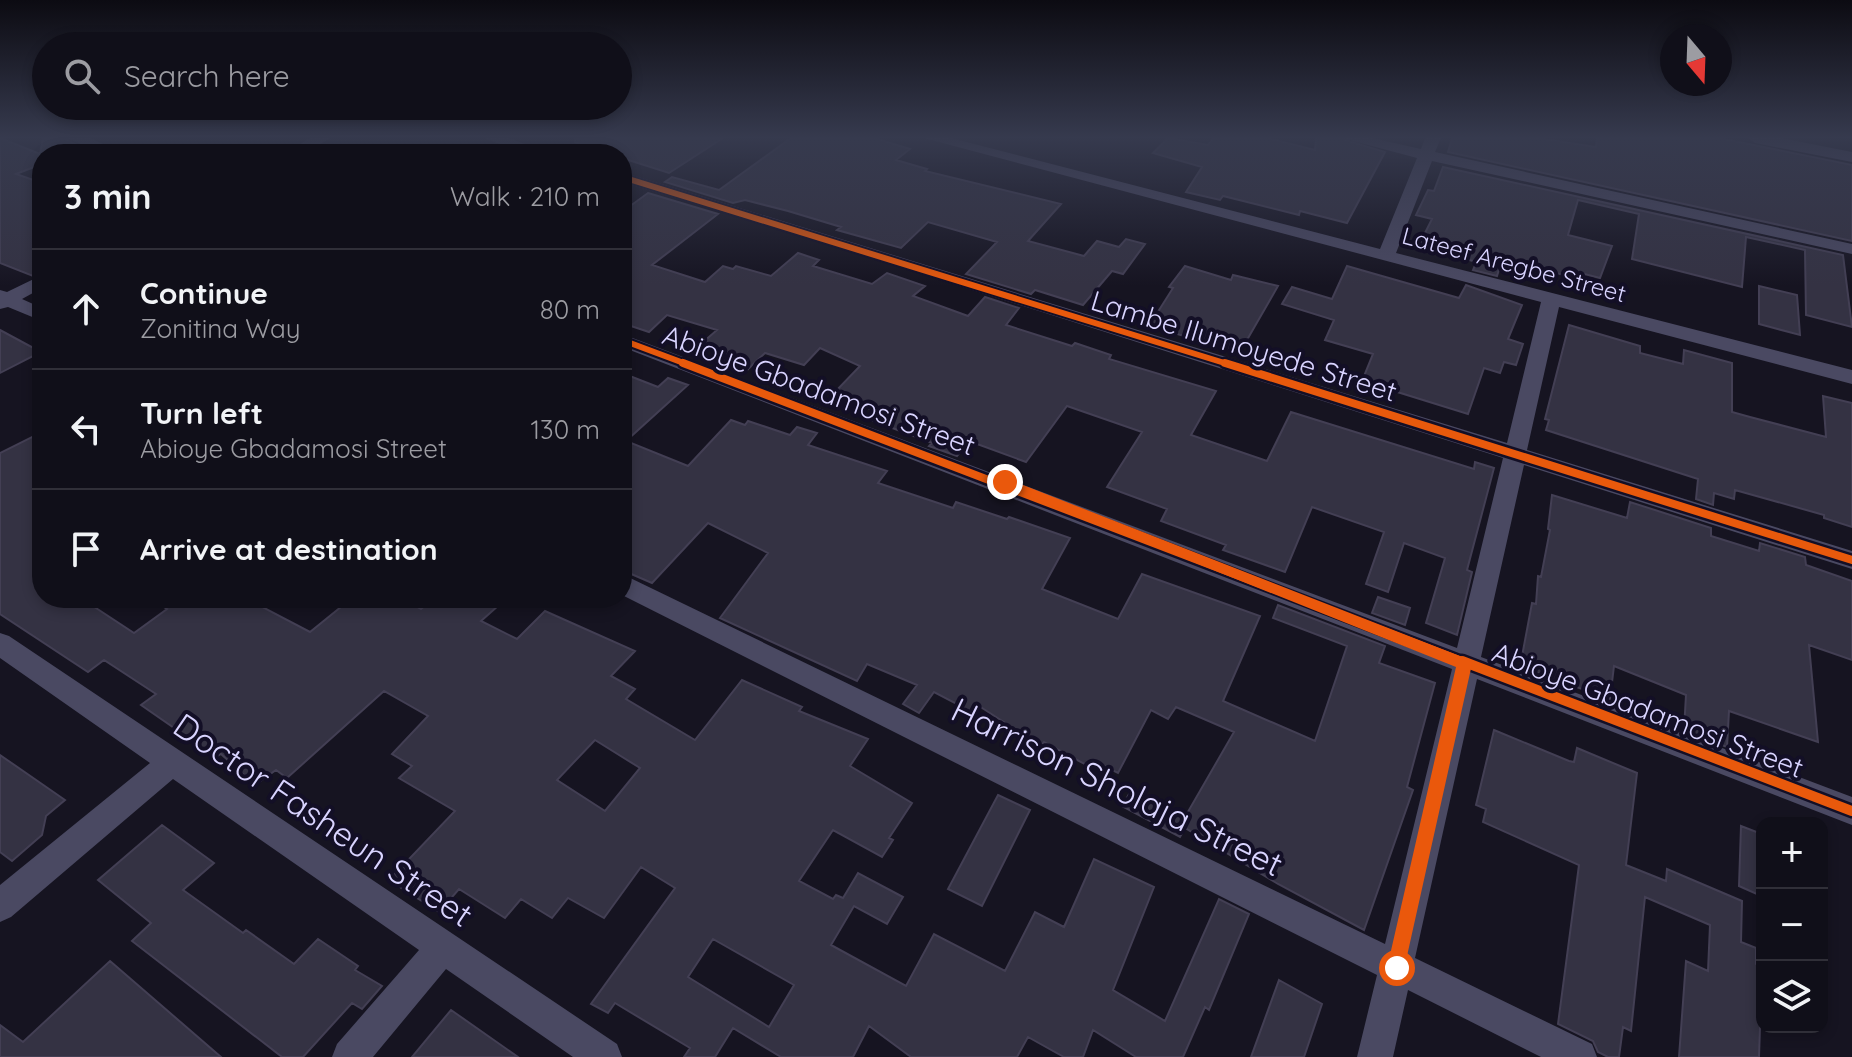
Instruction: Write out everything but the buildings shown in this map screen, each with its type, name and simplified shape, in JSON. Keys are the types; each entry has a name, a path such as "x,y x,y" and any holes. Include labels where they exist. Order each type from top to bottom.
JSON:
{"street":[{"name":"Lambe Ilumoyede Street","path":"657,187 1852,560"},
{"name":"Lateef Aregbe Street","path":"1121,187 1852,377"},
{"path":"1386,256 1413,187"},
{"path":"1599,187 1852,249"},
{"path":"2,299 32,286"},
{"path":"2,299 32,311"},
{"path":"1375,1057 1551,300"},
{"name":"Abioye Gbadamosi Street","path":"632,344 1005,482 1464,664 1852,811"},
{"name":"Harrison Sholaja Street","path":"632,589 1579,1057"},
{"name":"Doctor Fasheun Street","path":"0,644 604,1057"},
{"path":"0,906 171,763"},
{"path":"350,1057 442,948"}],"cycle path":[{"path":"657,187 1852,560"},
{"path":"632,344 1852,811"}],"route":[{"path":"1005,482 1464,664 1397,968"}]}
